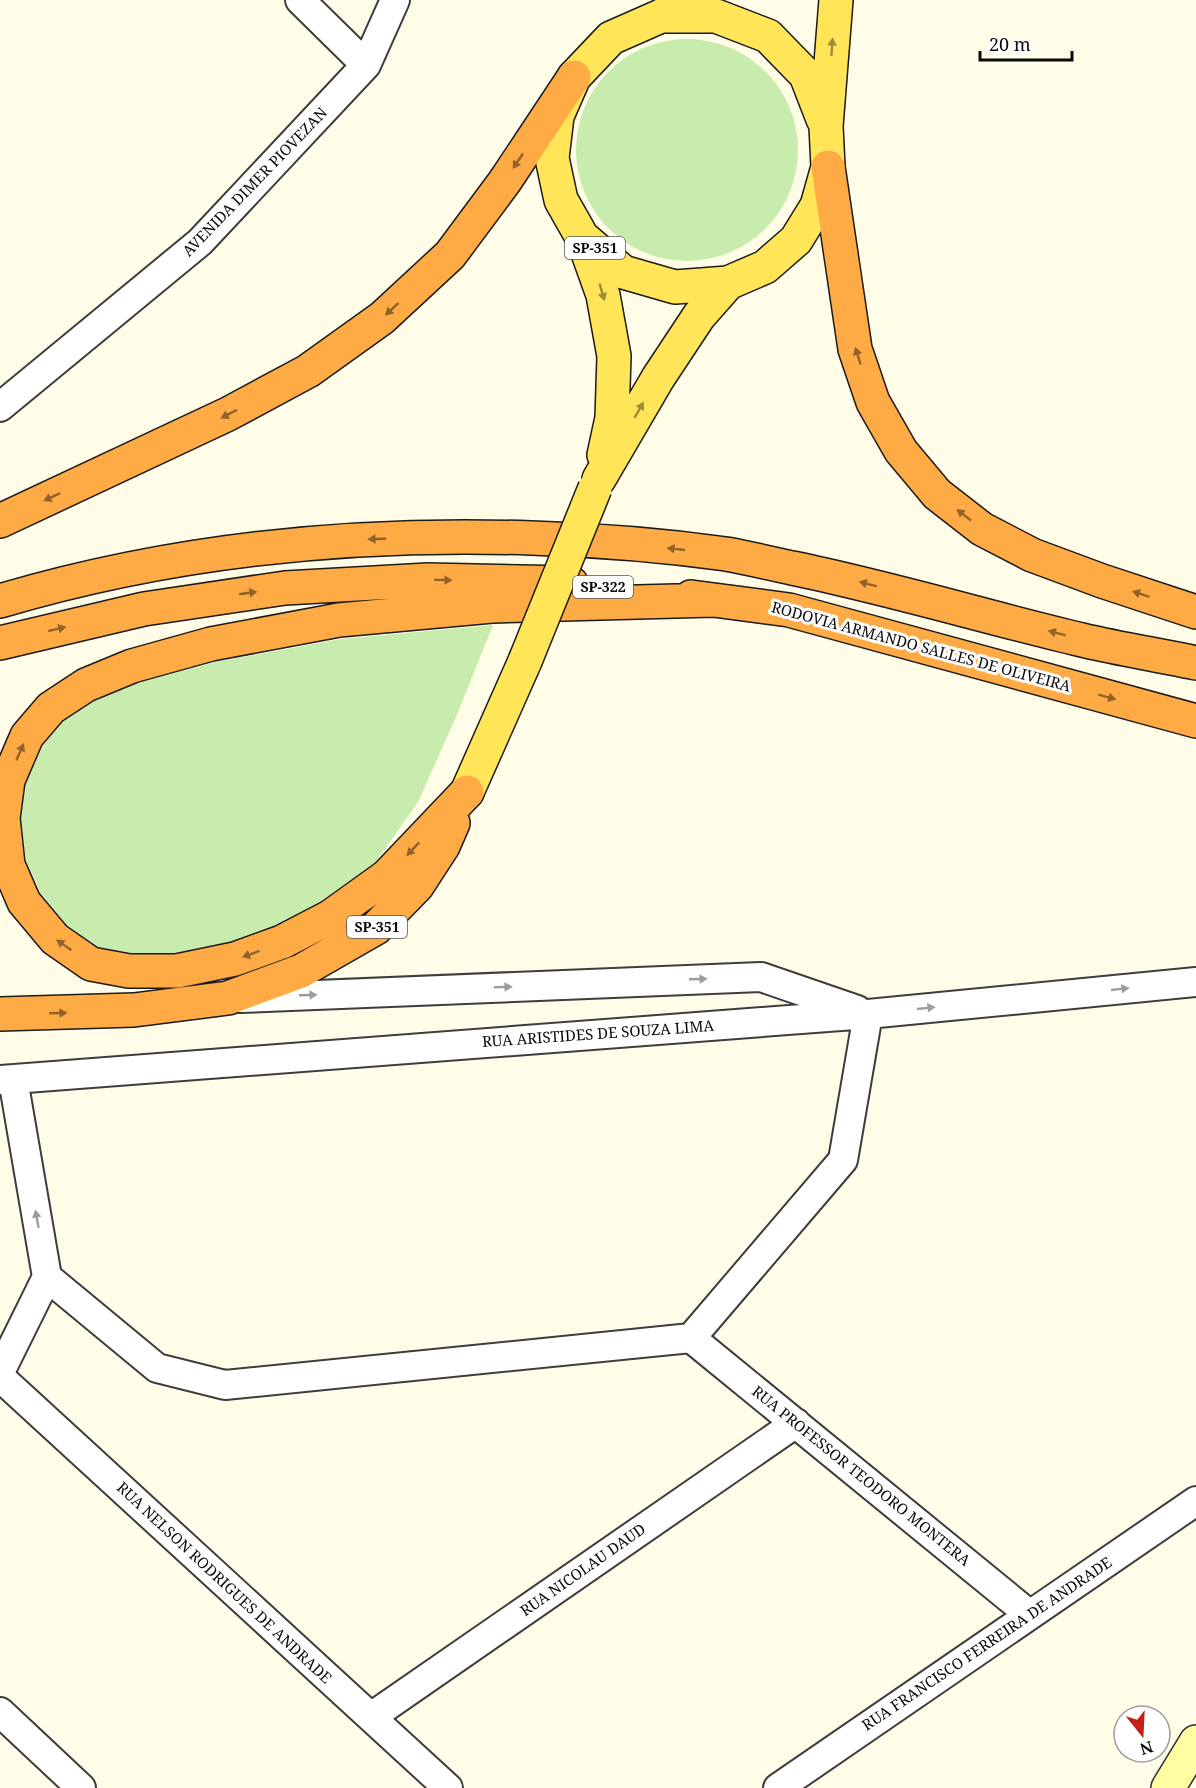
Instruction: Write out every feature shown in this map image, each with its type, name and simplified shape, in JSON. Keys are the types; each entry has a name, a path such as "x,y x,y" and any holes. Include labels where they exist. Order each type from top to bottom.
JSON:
{"highway":[{"path":"0,521 228,414 308,371 382,318 450,255 505,181 574,77"},
{"path":"828,167 855,349 873,402 901,451 937,494 982,529 1032,555 1196,612"},
{"path":"0,601 53,585 138,567 240,550 344,540 463,536 606,541 727,554 859,582 1084,640 1196,663"},
{"name":"RODOVIA ARMANDO SALLES DE OLIVEIRA","path":"0,643 144,609 285,588 428,580 571,583 789,610 1196,721"},
{"path":"467,792 387,876 330,917 282,942 235,960 177,972 129,971 91,964 55,939 24,902 20,893 8,864 3,818 8,780 17,758 27,736 51,708 86,685 150,660 211,644 339,620 492,606 713,600"},
{"name":"SP-351","path":"0,1014 134,1010 228,998 301,971 376,928 417,886 443,846 467,792"}],"main road":[{"name":"SP-351","path":"597,483 612,418 614,356 603,295 582,237 561,200 552,158 557,116 574,77 611,38 661,16 690,0"},
{"name":"SP-351","path":"582,237 623,272 675,287 728,283 765,267 795,240 817,206 828,167 826,126 836,0"},
{"name":"SP-351","path":"661,16 716,15 768,36 806,75 826,126"},
{"name":"SP-351","path":"467,792 525,661 597,483 658,378 699,316 728,283"}],"street":[{"path":"300,0 366,65"},
{"name":"AVENIDA DIMER PIOVEZAN","path":"0,407 200,243 366,65 394,0"},
{"path":"47,1277 157,1368 225,1384 691,1338 843,1160 868,1014 761,977 228,998"},
{"name":"RUA ARISTIDES DE SOUZA LIMA","path":"6,1080 868,1014 1196,982"},
{"path":"0,1372 47,1277 6,1080"},
{"name":"RUA PROFESSOR TEODORO MONTERA","path":"691,1338 1030,1615"},
{"name":"RUA NELSON RODRIGUES DE ANDRADE","path":"0,1377 448,1788"},
{"name":"RUA NICOLAU DAUD","path":"370,1717 796,1423"},
{"name":"RUA FRANCISCO FERREIRA DE ANDRADE","path":"778,1788 1196,1501"},
{"path":"0,1712 81,1788"},
{"path":"1168,1788 1196,1742"}],"green space":[{"path":"676,39 698,39 730,47 749,57 766,71 780,88 790,107 796,128 798,150 796,172 790,193 780,212 766,229 749,243 719,257 698,261 676,261 655,257 634,248 616,236 601,221 589,203 580,182 576,161 576,139 580,118 589,97 601,79 616,64 634,52 655,43"},
{"path":"493,625 456,717 418,802 375,863 320,902 275,926 230,942 175,953 131,953 98,947 67,925 40,892 26,860 21,817 25,785 43,746 63,722 95,701 138,683 215,662 341,639"}]}
